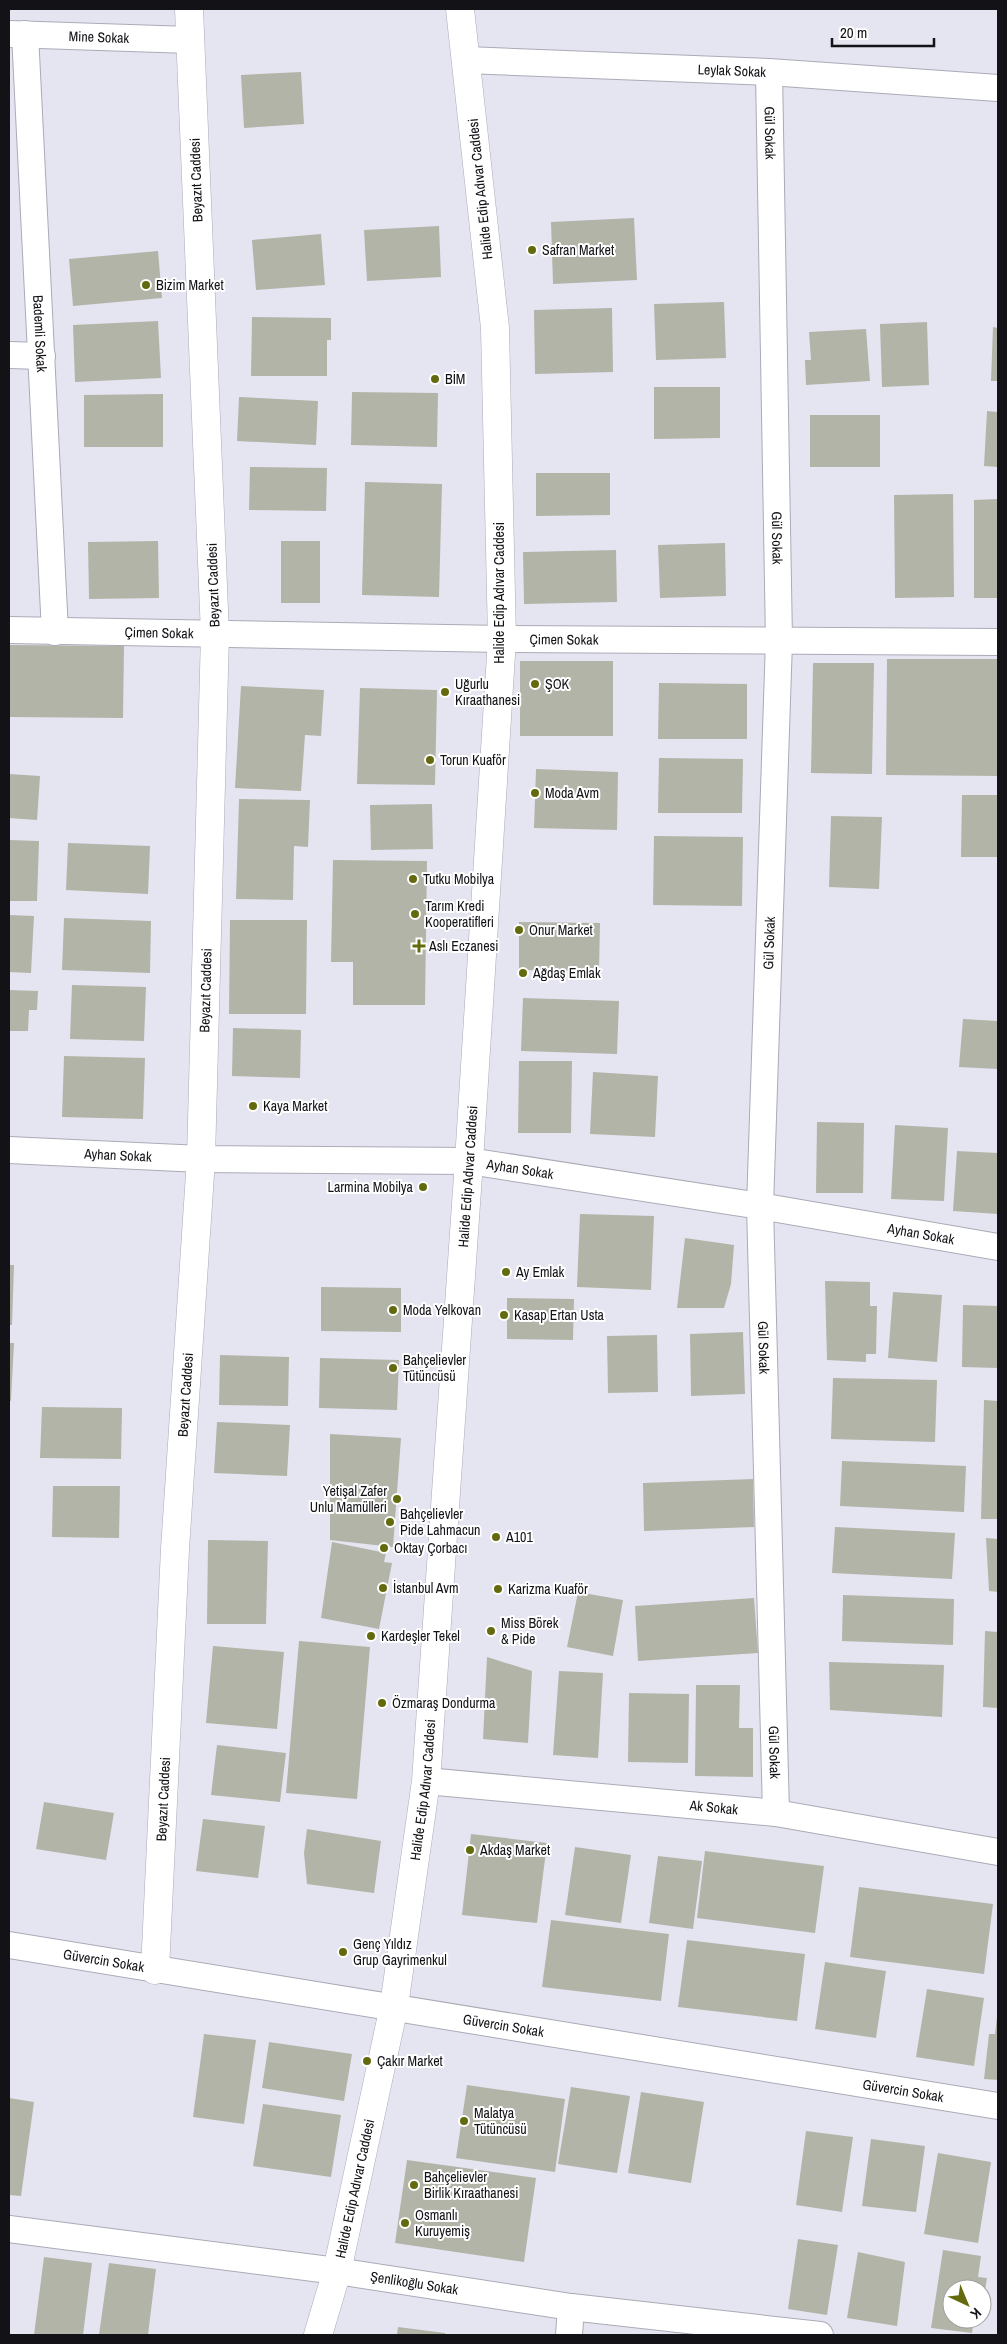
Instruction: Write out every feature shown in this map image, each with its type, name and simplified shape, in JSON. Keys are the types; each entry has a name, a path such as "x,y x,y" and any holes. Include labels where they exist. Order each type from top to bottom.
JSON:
{"street":[{"name":"Beyazıt Caddesi","path":"155,1970 175,1549 201,1159 215,634 189,9"},
{"name":"Halide Edip Adıvar Caddesi","path":"318,2335 337,2271 394,2006 426,1781 469,1161 502,639 495,328 460,9"},
{"name":"Mine Sokak","path":"17,34 190,40"},
{"name":"Bademli Sokak","path":"17,34 42,356 55,632"},
{"name":"Leylak Sokak","path":"466,60 769,72 998,88"},
{"name":"Gül Sokak","path":"769,72 779,641 760,1206 776,1813"},
{"path":"9,355 42,356"},
{"name":"Çimen Sokak","path":"9,630 502,639 998,642"},
{"name":"Ayhan Sokak","path":"9,1150 201,1159 469,1161 760,1206 998,1248"},
{"name":"Ak Sokak","path":"426,1781 776,1813 998,1852"},
{"name":"Güvercin Sokak","path":"9,1945 155,1970 394,2006 998,2106"},
{"name":"Şenlikoğlu Sokak","path":"9,2229 337,2271 572,2307 792,2334 820,2335"},
{"path":"569,2335 572,2307"}],"building":[{"path":"301,72 304,124 244,128 241,75"},
{"path":"634,218 637,280 553,284 551,222"},
{"path":"439,226 441,277 367,281 364,230"},
{"path":"321,234 325,285 256,290 252,240"},
{"path":"158,251 162,298 73,306 69,259"},
{"path":"724,302 726,358 656,360 654,304"},
{"path":"612,308 613,372 535,374 534,310"},
{"path":"252,317 331,318 331,340 327,340 327,376 251,376"},
{"path":"158,321 161,378 75,382 73,325"},
{"path":"927,322 929,385 882,387 880,324"},
{"path":"993,327 998,328 998,381 991,381"},
{"path":"866,329 870,381 806,385 805,360 811,360 809,332"},
{"path":"654,387 720,387 720,438 654,439"},
{"path":"352,392 438,393 437,447 351,445"},
{"path":"163,394 163,447 84,447 84,395"},
{"path":"239,397 318,401 316,445 237,441"},
{"path":"987,411 998,412 998,467 984,466"},
{"path":"810,415 880,415 880,467 810,467"},
{"path":"250,467 327,468 326,511 249,510"},
{"path":"536,473 610,473 610,515 536,516"},
{"path":"365,482 442,484 439,597 362,595"},
{"path":"953,494 954,597 895,598 894,495"},
{"path":"998,499 998,598 974,598 974,500"},
{"path":"158,541 159,598 89,599 88,542"},
{"path":"281,541 320,541 320,603 281,603"},
{"path":"725,543 726,596 660,598 658,545"},
{"path":"616,550 617,602 524,604 523,552"},
{"path":"9,645 124,646 123,718 9,717"},
{"path":"887,659 998,659 998,776 886,775"},
{"path":"520,661 613,661 613,736 520,736"},
{"path":"813,663 874,663 872,774 811,773"},
{"path":"659,683 747,684 747,739 658,739"},
{"path":"241,686 324,690 321,736 305,735 301,791 235,788"},
{"path":"360,688 437,690 435,785 357,784"},
{"path":"659,758 743,759 742,813 658,813"},
{"path":"536,769 618,772 617,830 534,828"},
{"path":"9,774 40,776 37,820 9,818"},
{"path":"962,795 998,795 998,857 961,857"},
{"path":"239,799 310,800 308,847 294,846 293,900 236,899"},
{"path":"432,804 433,849 371,850 370,805"},
{"path":"831,816 882,817 879,889 829,887"},
{"path":"654,836 743,837 742,906 653,905"},
{"path":"9,840 39,841 37,901 9,901"},
{"path":"68,843 150,846 148,894 66,890"},
{"path":"333,860 427,861 425,1005 353,1005 353,962 331,962"},
{"path":"9,915 34,916 31,973 9,972"},
{"path":"64,918 151,921 150,973 62,970"},
{"path":"230,920 307,920 306,1014 229,1014"},
{"path":"519,922 600,923 599,971 519,970"},
{"path":"72,985 146,987 144,1041 70,1039"},
{"path":"9,990 38,991 37,1010 29,1010 28,1031 9,1031"},
{"path":"523,998 619,1001 617,1054 521,1051"},
{"path":"963,1019 998,1021 998,1069 959,1067"},
{"path":"233,1028 301,1030 300,1078 232,1076"},
{"path":"64,1056 145,1058 143,1119 62,1117"},
{"path":"519,1061 572,1061 571,1133 518,1133"},
{"path":"593,1072 658,1076 655,1137 590,1134"},
{"path":"817,1122 864,1123 863,1193 816,1193"},
{"path":"895,1125 948,1128 944,1201 891,1199"},
{"path":"957,1151 998,1153 998,1214 953,1211"},
{"path":"580,1214 654,1216 651,1290 577,1287"},
{"path":"685,1238 734,1245 731,1284 724,1308 677,1308"},
{"path":"9,1265 14,1265 12,1325 9,1325"},
{"path":"825,1281 870,1282 870,1306 877,1306 876,1354 866,1354 866,1362 827,1360"},
{"path":"321,1287 401,1288 401,1332 321,1331"},
{"path":"893,1292 942,1295 937,1362 888,1358"},
{"path":"507,1298 574,1299 573,1340 507,1339"},
{"path":"963,1305 998,1306 998,1368 962,1367"},
{"path":"743,1332 745,1394 691,1396 690,1334"},
{"path":"657,1335 658,1392 608,1393 607,1336"},
{"path":"9,1343 14,1343 11,1401 9,1401"},
{"path":"220,1355 289,1357 288,1406 219,1405"},
{"path":"320,1358 399,1360 397,1410 319,1408"},
{"path":"833,1378 937,1380 935,1442 831,1439"},
{"path":"984,1400 998,1401 998,1519 981,1519"},
{"path":"42,1407 122,1408 121,1459 40,1458"},
{"path":"217,1422 290,1425 287,1476 214,1473"},
{"path":"330,1434 401,1438 393,1547 330,1540"},
{"path":"842,1461 966,1466 964,1512 840,1506"},
{"path":"753,1479 754,1527 644,1531 643,1483"},
{"path":"53,1486 120,1486 119,1538 52,1537"},
{"path":"835,1527 955,1533 952,1579 832,1573"},
{"path":"986,1538 998,1539 998,1592 989,1591"},
{"path":"208,1540 268,1541 266,1624 207,1624"},
{"path":"332,1542 386,1553 384,1562 392,1563 379,1629 321,1618"},
{"path":"578,1592 623,1600 613,1656 567,1647"},
{"path":"843,1595 954,1599 953,1645 842,1641"},
{"path":"754,1598 758,1653 638,1661 635,1606"},
{"path":"985,1631 998,1632 998,1708 983,1707"},
{"path":"299,1641 370,1647 357,1799 286,1793"},
{"path":"213,1646 284,1652 277,1729 206,1723"},
{"path":"487,1657 532,1671 528,1743 483,1739"},
{"path":"829,1662 944,1665 942,1717 830,1710"},
{"path":"559,1671 603,1673 598,1758 553,1755"},
{"path":"696,1685 740,1685 739,1728 753,1728 753,1777 695,1776"},
{"path":"629,1693 689,1694 688,1763 628,1762"},
{"path":"217,1745 286,1753 280,1802 211,1795"},
{"path":"44,1802 114,1813 106,1860 36,1849"},
{"path":"203,1819 265,1826 258,1878 196,1871"},
{"path":"307,1829 381,1841 374,1893 307,1884 304,1853"},
{"path":"471,1834 547,1843 537,1923 462,1915"},
{"path":"575,1847 631,1855 621,1923 565,1915"},
{"path":"705,1851 824,1866 815,1933 697,1918"},
{"path":"658,1856 702,1861 693,1929 649,1923"},
{"path":"859,1887 993,1904 984,1974 850,1957"},
{"path":"551,1920 669,1934 661,2001 542,1987"},
{"path":"687,1940 805,1954 797,2021 678,2007"},
{"path":"825,1962 886,1971 876,2038 815,2029"},
{"path":"927,1989 984,1998 974,2066 916,2057"},
{"path":"997,2017 998,2080 984,2079 989,2034 995,2034"},
{"path":"204,2034 256,2040 244,2124 193,2117"},
{"path":"269,2042 352,2054 344,2101 262,2088"},
{"path":"467,2085 565,2099 555,2172 456,2158"},
{"path":"571,2087 630,2096 617,2173 558,2164"},
{"path":"641,2092 704,2102 691,2183 628,2173"},
{"path":"9,2098 34,2102 21,2196 9,2195"},
{"path":"263,2104 341,2115 331,2177 253,2166"},
{"path":"806,2131 853,2137 842,2212 796,2205"},
{"path":"871,2139 925,2146 916,2212 862,2206"},
{"path":"938,2153 991,2162 978,2243 924,2234"},
{"path":"407,2160 536,2178 524,2262 395,2243"},
{"path":"798,2239 838,2245 827,2315 788,2309"},
{"path":"943,2250 981,2256 978,2277 987,2279 942,2279 942,2329 973,2329 972,2333 931,2328"},
{"path":"858,2252 905,2262 897,2326 847,2318"},
{"path":"44,2257 92,2263 83,2335 34,2335"},
{"path":"109,2263 156,2269 148,2335 99,2335"},
{"path":"398,2327 445,2333 445,2335 397,2335"}],"place":[{"name":"Safran Market","path":"532,250"},
{"name":"Bizim Market","path":"146,285"},
{"name":"BİM","path":"435,379"},
{"name":"ŞOK","path":"535,684"},
{"name":"Uğurlu Kıraathanesi","path":"445,692"},
{"name":"Torun Kuaför","path":"430,760"},
{"name":"Moda Avm","path":"535,793"},
{"name":"Tutku Mobilya","path":"413,879"},
{"name":"Tarım Kredi Kooperatifleri","path":"415,914"},
{"name":"Onur Market","path":"519,930"},
{"name":"Aslı Eczanesi","path":"419,946"},
{"name":"Ağdaş Emlak","path":"523,973"},
{"name":"Kaya Market","path":"253,1106"},
{"name":"Larmina Mobilya","path":"423,1187"},
{"name":"Ay Emlak","path":"506,1272"},
{"name":"Moda Yelkovan","path":"393,1310"},
{"name":"Kasap Ertan Usta","path":"504,1315"},
{"name":"Bahçelievler Tütüncüsü","path":"393,1368"},
{"name":"Yetişal Zafer Unlu Mamülleri","path":"397,1499"},
{"name":"Bahçelievler Pide Lahmacun","path":"390,1522"},
{"name":"A101","path":"496,1537"},
{"name":"Oktay Çorbacı","path":"384,1548"},
{"name":"İstanbul Avm","path":"383,1588"},
{"name":"Karizma Kuaför","path":"498,1589"},
{"name":"Miss Börek & Pide","path":"491,1631"},
{"name":"Kardeşler Tekel","path":"371,1636"},
{"name":"Özmaraş Dondurma","path":"382,1703"},
{"name":"Akdaş Market","path":"470,1850"},
{"name":"Genç Yıldız Grup Gayrimenkul","path":"343,1952"},
{"name":"Çakır Market","path":"367,2061"},
{"name":"Malatya Tütüncüsü","path":"464,2121"},
{"name":"Bahçelievler Birlik Kıraathanesi","path":"414,2185"},
{"name":"Osmanlı Kuruyemiş","path":"405,2223"}]}
